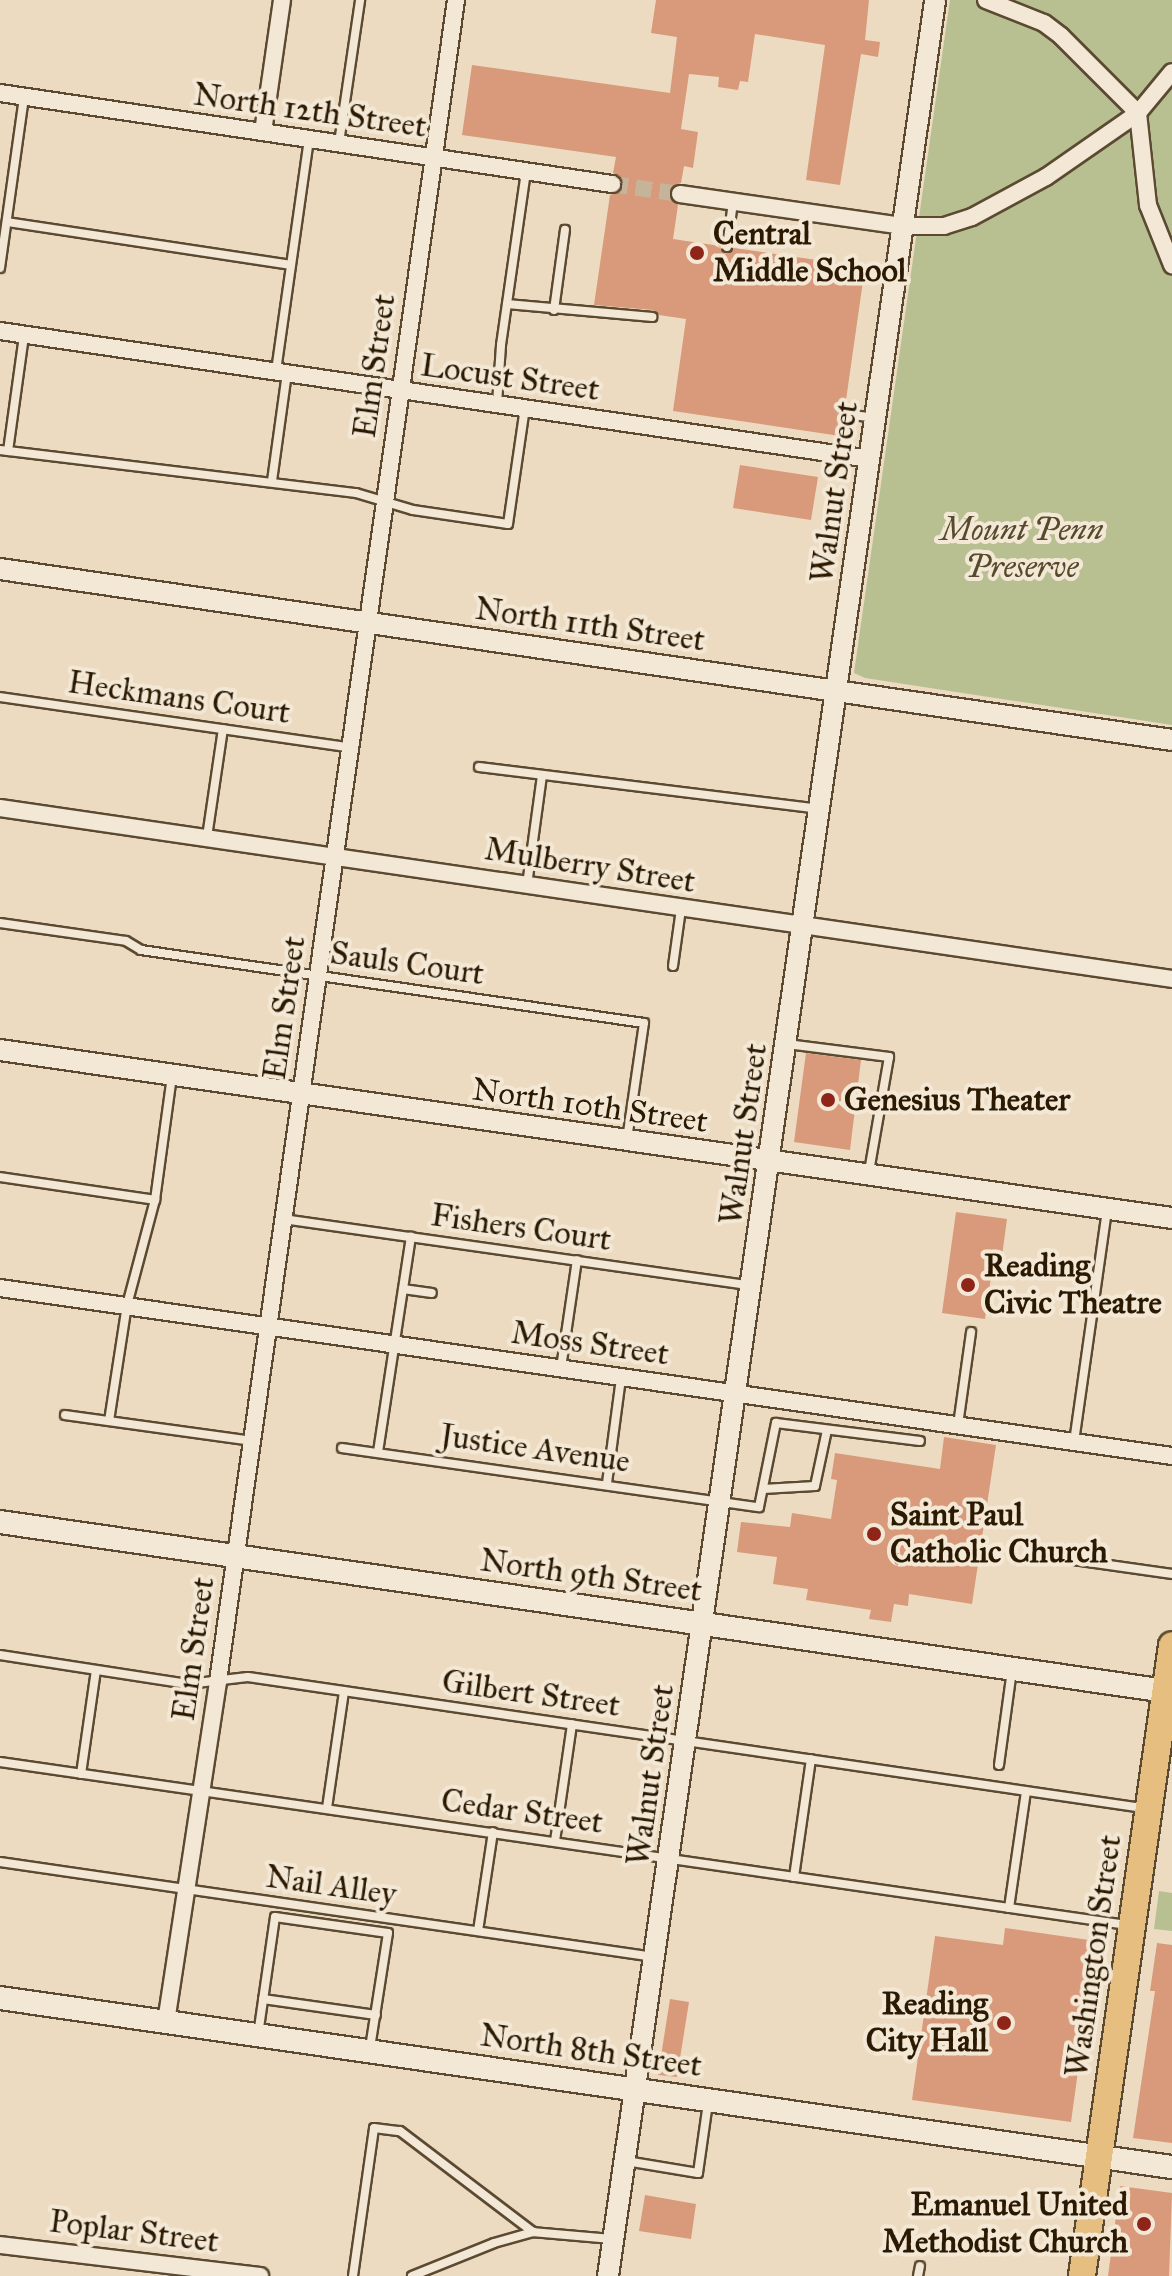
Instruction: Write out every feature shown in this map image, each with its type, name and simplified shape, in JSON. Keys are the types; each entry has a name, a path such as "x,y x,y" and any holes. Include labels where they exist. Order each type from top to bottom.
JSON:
{"main road":[{"name":"North 9th Street","path":"0,1522 1169,1692"},
{"name":"Washington Street","path":"1082,2276 1149,1809 1169,1692 1172,1645"},
{"name":"North 8th Street","path":"0,1998 1172,2167"}],"street":[{"path":"263,132 282,0"},
{"name":"Elm Street","path":"166,2022 236,1557 456,0"},
{"name":"Walnut Street","path":"608,2276 771,1161 935,0"},
{"path":"986,0 1053,30 1138,113 1148,205 1172,265"},
{"path":"680,194 902,226 944,226 972,217 1046,177 1138,113 1172,72"},
{"name":"North 12th Street","path":"0,93 612,184"},
{"name":"Locust Street","path":"0,331 870,459"},
{"name":"North 11th Street","path":"0,569 1172,740"},
{"name":"Mulberry Street","path":"0,808 1172,979"},
{"name":"North 10th Street","path":"0,1050 1172,1218"},
{"name":"Moss Street","path":"0,1288 1172,1456"},
{"name":"Poplar Street","path":"0,2245 260,2276"}],"lane":[{"path":"339,144 360,0"},
{"path":"0,268 24,97"},
{"path":"272,481 291,265 309,139"},
{"path":"497,404 507,304 526,171"},
{"path":"727,247 733,202"},
{"path":"7,222 291,265"},
{"path":"554,310 565,230"},
{"path":"507,304 652,317"},
{"path":"24,334 4,450 356,493 413,510 508,524 525,408"},
{"path":"844,414 875,418"},
{"name":"Heckmans Court","path":"0,697 350,747"},
{"path":"207,837 223,729"},
{"path":"479,767 821,809"},
{"path":"527,885 542,776"},
{"path":"673,966 681,909"},
{"name":"Sauls Court","path":"0,923 126,941 141,950 644,1023 627,1141"},
{"path":"787,1044 889,1057 868,1175"},
{"path":"109,1421 127,1305 155,1200 172,1076"},
{"path":"0,1177 155,1200"},
{"path":"1074,1442 1107,1208"},
{"name":"Fishers Court","path":"283,1219 752,1286"},
{"path":"378,1452 411,1237"},
{"path":"561,1368 577,1260"},
{"path":"403,1289 432,1293"},
{"path":"958,1425 971,1332"},
{"path":"607,1483 622,1377"},
{"path":"65,1415 252,1441"},
{"path":"903,1439 908,1418"},
{"path":"827,1430 815,1486 763,1489 776,1423 920,1441"},
{"name":"Justice Avenue","path":"342,1448 722,1499 759,1507 763,1489"},
{"path":"1053,1557 1172,1574"},
{"name":"Gilbert Street","path":"0,1655 188,1684 248,1677 1149,1809"},
{"path":"999,1765 1012,1669"},
{"path":"81,1774 96,1670"},
{"path":"327,1808 344,1691"},
{"path":"555,1841 572,1724"},
{"path":"794,1877 811,1759"},
{"name":"Cedar Street","path":"0,1762 1132,1925"},
{"path":"1009,1908 1026,1791"},
{"path":"478,1931 493,1832"},
{"name":"Nail Alley","path":"0,1862 655,1957"},
{"path":"257,2036 275,1917 388,1933 370,2052"},
{"path":"263,1999 376,2015"},
{"path":"625,2161 698,2173 708,2100"},
{"path":"353,2276 374,2128 400,2131 533,2232"},
{"path":"412,2276 494,2243 533,2232 614,2239"},
{"path":"918,2276 920,2266"}],"green space":[{"name":"Mount Penn Preserve","path":"950,0 1172,0 1172,725 865,678 854,673"},
{"path":"1159,1891 1172,1893 1172,1931 1154,1929"}],"building":[{"path":"656,0 869,0 865,40 880,42 878,57 861,54 840,185 806,180 825,45 755,34 748,82 740,81 738,90 718,87 719,77 689,74 681,129 698,132 693,168 684,166 681,183 672,187 669,193 678,205 673,239 720,246 725,254 734,248 865,267 845,407 837,412 843,421 840,436 673,411 686,319 659,315 653,310 594,305 610,195 620,191 623,185 619,176 613,173 616,157 462,135 472,65 670,93 677,37 651,33"},
{"path":"740,465 818,477 811,520 733,508"},
{"name":"Genesius Theater","path":"806,1053 861,1060 850,1150 794,1142"},
{"name":"Reading Civic Theatre","path":"956,1212 1007,1219 1002,1256 994,1256 985,1319 942,1313"},
{"path":"944,1437 996,1445 972,1604 909,1594 908,1606 894,1604 891,1622 869,1619 871,1610 806,1600 808,1589 773,1584 777,1557 737,1552 741,1522 790,1527 792,1513 831,1519 837,1480 831,1479 835,1453 940,1469"},
{"name":"Reading City Hall","path":"1005,1928 1096,1941 1071,2122 912,2100 935,1936 1003,1945"},
{"path":"1157,1943 1172,1945 1172,2143 1133,2138 1155,1991 1150,1991"},
{"path":"670,1999 689,2002 677,2077 658,2075"},
{"name":"Emanuel United Methodist Church","path":"1120,2186 1172,2193 1169,2276 1108,2276"},
{"path":"645,2195 696,2204 691,2239 639,2231"}],"tunnel":[{"path":"612,184 680,194"}],"place":[{"name":"Central Middle School","path":"697,253"},
{"name":"Genesius Theater","path":"828,1100"},
{"name":"Reading Civic Theatre","path":"968,1285"},
{"name":"Saint Paul Catholic Church","path":"874,1534"},
{"name":"Reading City Hall","path":"1004,2023"},
{"name":"Emanuel United Methodist Church","path":"1144,2224"}]}
